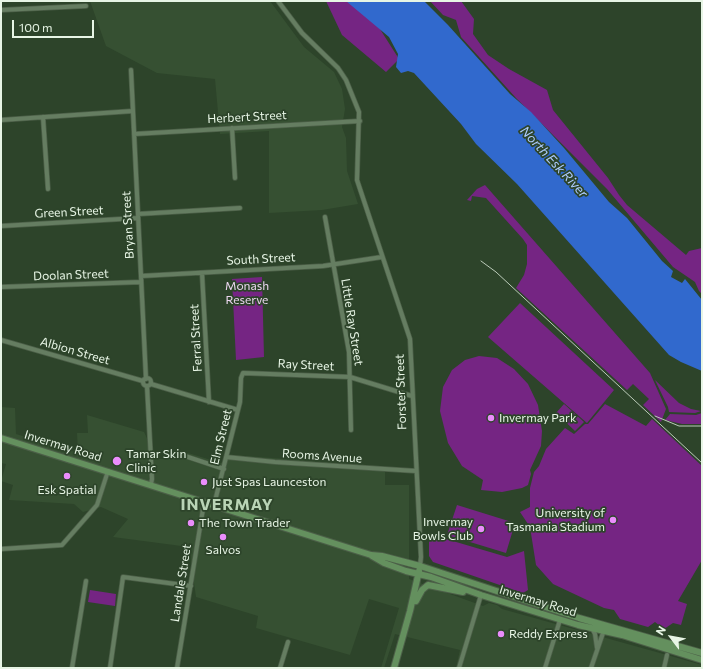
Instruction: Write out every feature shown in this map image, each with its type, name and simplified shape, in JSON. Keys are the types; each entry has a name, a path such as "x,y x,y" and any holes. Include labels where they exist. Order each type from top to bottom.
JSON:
{"main road":[{"name":"Invermay Road","path":"1,438 151,484 371,555 382,556 420,566 702,660"},
{"name":"Invermay Road","path":"371,555 384,563 560,620 592,628 604,628 686,649 702,655"},
{"name":"Forster Street","path":"394,668 408,621 420,566"},
{"path":"408,621 419,594 428,585 478,594"}],"street":[{"path":"278,1 302,33 338,68 358,108 360,121"},
{"path":"1,10 86,6"},
{"name":"Bryan Street","path":"131,70 145,380"},
{"path":"1,120 133,111"},
{"path":"43,117 48,189"},
{"name":"Herbert Street","path":"134,134 360,121"},
{"name":"Forster Street","path":"360,121 356,161 357,180 409,333 421,556 420,566"},
{"path":"232,128 235,178"},
{"name":"Green Street","path":"1,226 240,208"},
{"name":"Little Ray Street","path":"325,217 349,352 351,430"},
{"name":"South Street","path":"141,276 333,265 382,257"},
{"name":"Ferral Street","path":"202,272 209,402"},
{"name":"Doolan Street","path":"1,287 141,282"},
{"name":"Albion Street","path":"1,340 145,380"},
{"name":"Ray Street","path":"243,373 350,377 412,396"},
{"name":"Elm Street","path":"214,505 238,410 243,373"},
{"path":"151,484 149,385 150,380 145,380 144,385 149,385 238,410"},
{"path":"185,456 224,469"},
{"name":"Rooms Avenue","path":"226,457 416,472"},
{"path":"1,549 62,545 97,506 108,471"},
{"name":"Landale Street","path":"177,668 202,509 205,502"},
{"path":"110,668 123,576 190,586"},
{"path":"72,668 86,581"},
{"path":"459,668 478,594"},
{"path":"545,668 560,620"},
{"path":"592,628 595,634 597,648"},
{"path":"591,668 604,628"},
{"path":"280,668 288,642"},
{"path":"664,668 668,655"}],"shaded area":[{"path":"90,1 270,1 304,47 334,72 342,89 345,109 342,127 346,138 347,171 358,204 322,210 269,213 269,131 220,134 215,79 157,73 106,46"},
{"path":"1,407 15,408 16,434 78,453 77,433 88,433 87,415 144,432 157,459 178,458 178,450 221,463 232,455 380,466 385,472 385,485 409,485 409,579 483,606 489,603 497,605 502,609 702,665 702,668 456,668 460,650 395,634 384,668 381,668 399,608 369,599 350,655 256,628 258,616 196,597 189,547 113,537 128,519 101,507 83,512 74,504 9,500 13,485 1,481 6,464 1,463"}],"green space":[{"path":"326,1 350,1 378,26 399,59 386,72 342,35"},
{"path":"430,1 461,1 474,19 473,34 488,55 509,69 547,90 553,110 608,178 627,205 686,255 689,251 702,248 702,294 695,282 673,267 607,189 516,98 461,37 456,20 443,15"},
{"path":"485,185 650,373 666,409 661,422 643,405 649,399 633,384 627,390 516,288 524,275 527,264 527,245 486,198 472,196 471,201 467,200 477,189"},
{"name":"Monash Reserve","path":"262,277 264,357 236,360 232,279"},
{"path":"520,303 614,390 587,423 488,337"},
{"name":"Invermay Park","path":"479,356 497,358 514,369 528,384 538,405 542,431 541,446 530,470 531,474 528,485 522,488 502,492 481,490 483,480 462,466 448,443 440,411 443,387 452,370 465,360"},
{"path":"655,380 679,403 691,409 701,411 695,413 669,412"},
{"path":"564,404 584,422 575,431 556,413"},
{"name":"University of Tasmania Stadium","path":"605,404 646,426 652,419 702,466 702,560 678,601 687,604 681,625 673,623 664,629 655,622 648,627 620,619 614,610 604,608 553,584 536,565 530,527 520,512 530,507 530,488 534,472 539,466 546,449 565,428 574,434 585,424 588,424"},
{"path":"702,413 702,424 682,424 665,420 670,414 696,415"},
{"name":"Invermay Bowls Club","path":"457,505 515,523 506,553 447,535"},
{"path":"429,534 507,557 524,551 528,590 523,593 433,562 429,556"},
{"path":"90,590 116,594 115,606 88,602"}],"water":[{"name":"North Esk River","path":"346,1 424,1 448,25 510,94 531,112 564,148 609,202 627,218 662,261 673,271 671,277 682,283 685,279 702,300 702,371 669,355 517,184 476,144 461,124 414,73 408,71 401,73 396,67 398,54 389,37"}],"tram line":[{"path":"481,261 496,272 702,463"},
{"path":"655,416 679,426 702,426"}],"place":[{"name":"Invermay Park","path":"491,418"},
{"name":"Tamar Skin Clinic","path":"117,461"},
{"name":"Esk Spatial","path":"67,476"},
{"name":"Just Spas Launceston","path":"204,482"},
{"name":"University of Tasmania Stadium","path":"613,520"},
{"name":"The Town Trader","path":"191,523"},
{"name":"Invermay Bowls Club","path":"481,529"},
{"name":"Salvos","path":"223,537"},
{"name":"Reddy Express","path":"501,634"}],"district":[{"name":"INVERMAY","path":"227,505"}]}
